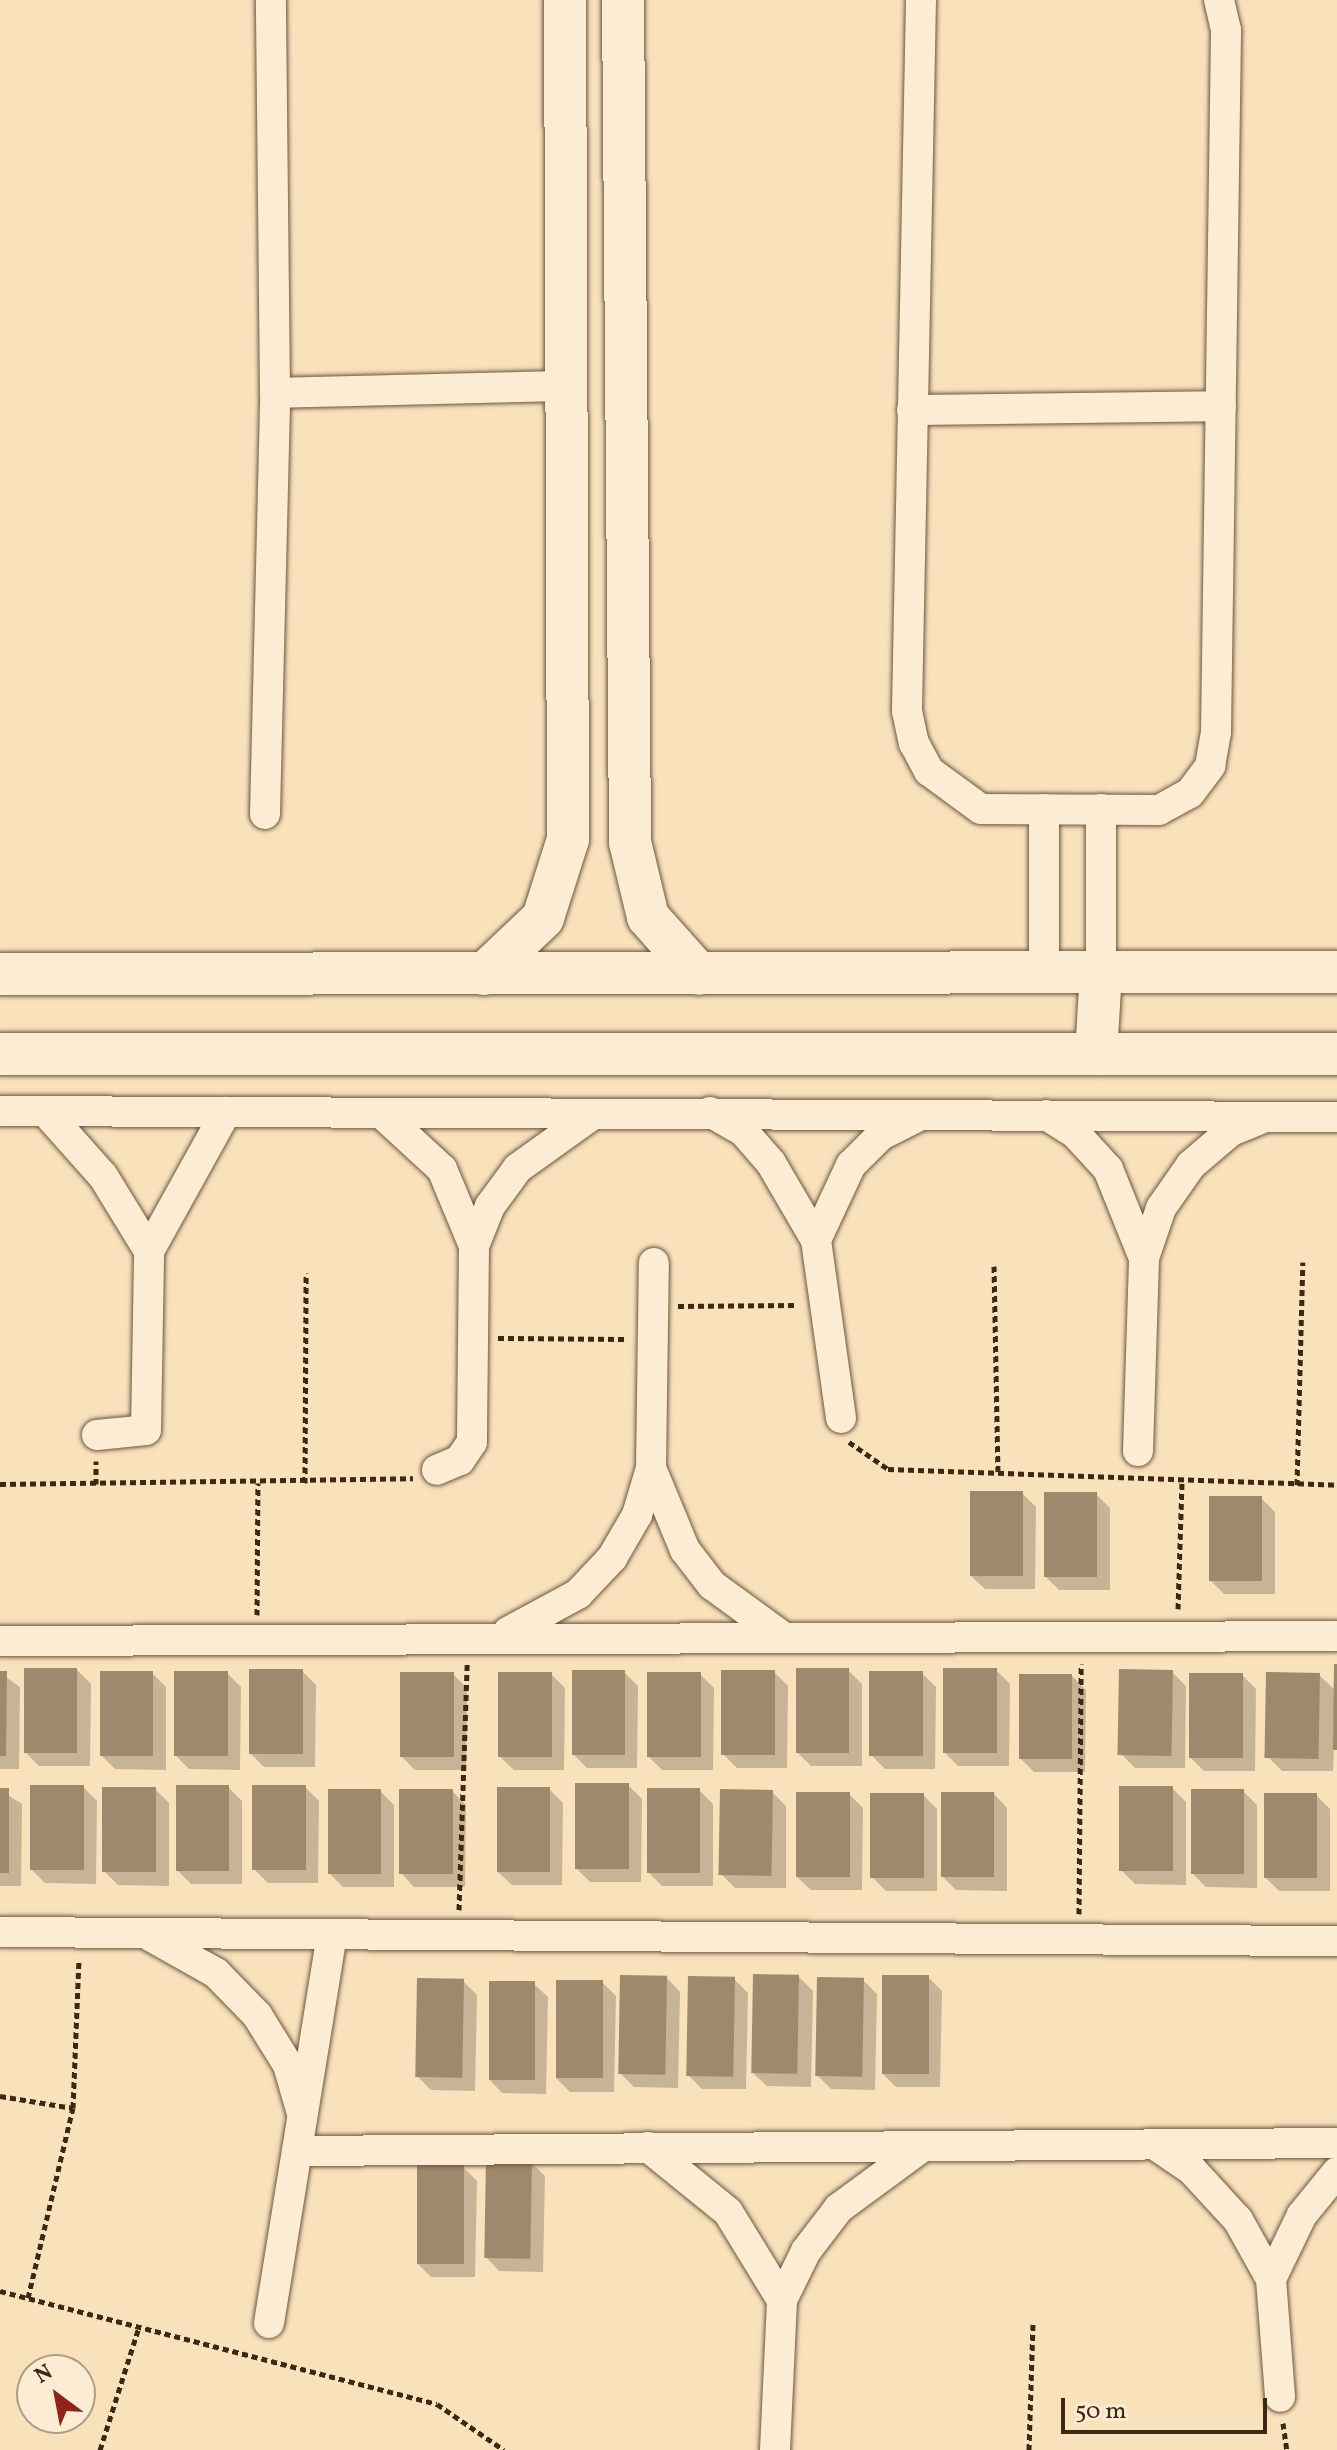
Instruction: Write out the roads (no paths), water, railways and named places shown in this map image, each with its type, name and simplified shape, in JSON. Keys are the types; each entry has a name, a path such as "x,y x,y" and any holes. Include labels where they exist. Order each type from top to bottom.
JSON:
{"street":[{"path":"265,814 275,393 271,0"},
{"path":"484,974 543,918 568,839 565,0"},
{"path":"623,0 630,842 648,917 699,974"},
{"path":"921,0 907,711 914,743 929,771 981,809 1159,810 1190,793 1210,766 1221,406 1226,30 1219,0"},
{"path":"275,393 567,386"},
{"path":"912,410 1221,406"},
{"path":"1044,809 1044,974"},
{"path":"1096,1054 1101,973 1101,809"},
{"path":"0,974 1337,972"},
{"path":"0,1054 1337,1054"},
{"path":"0,1111 593,1114 707,1111 1337,1117"},
{"path":"45,1111 103,1176 149,1251"},
{"path":"707,1111 744,1132 771,1163 816,1240 820,1305 841,1418"},
{"path":"97,1435 146,1430 149,1251 226,1112"},
{"path":"381,1113 442,1169 474,1246"},
{"path":"437,1470 460,1460 472,1442 474,1246 490,1206 518,1168 593,1114"},
{"path":"816,1240 851,1165 881,1135 920,1115"},
{"path":"1046,1115 1075,1133 1108,1169 1144,1258"},
{"path":"1138,1451 1144,1258 1161,1208 1191,1165 1231,1131 1266,1117"},
{"path":"479,1639 578,1594 612,1558 637,1515 651,1468 654,1263"},
{"path":"651,1468 685,1550 746,1615 785,1638"},
{"path":"0,1641 1337,1636"},
{"path":"0,1932 1337,1941"},
{"path":"141,1933 216,1973 257,2015 288,2065 304,2119"},
{"path":"269,2323 332,1935"},
{"path":"299,2151 1337,2143"},
{"path":"1154,2144 1192,2170 1238,2220 1271,2279 1280,2397"},
{"path":"775,2450 782,2300 839,2208 924,2146"},
{"path":"648,2147 728,2212 782,2300"},
{"path":"1271,2279 1302,2215 1337,2172"}]}
